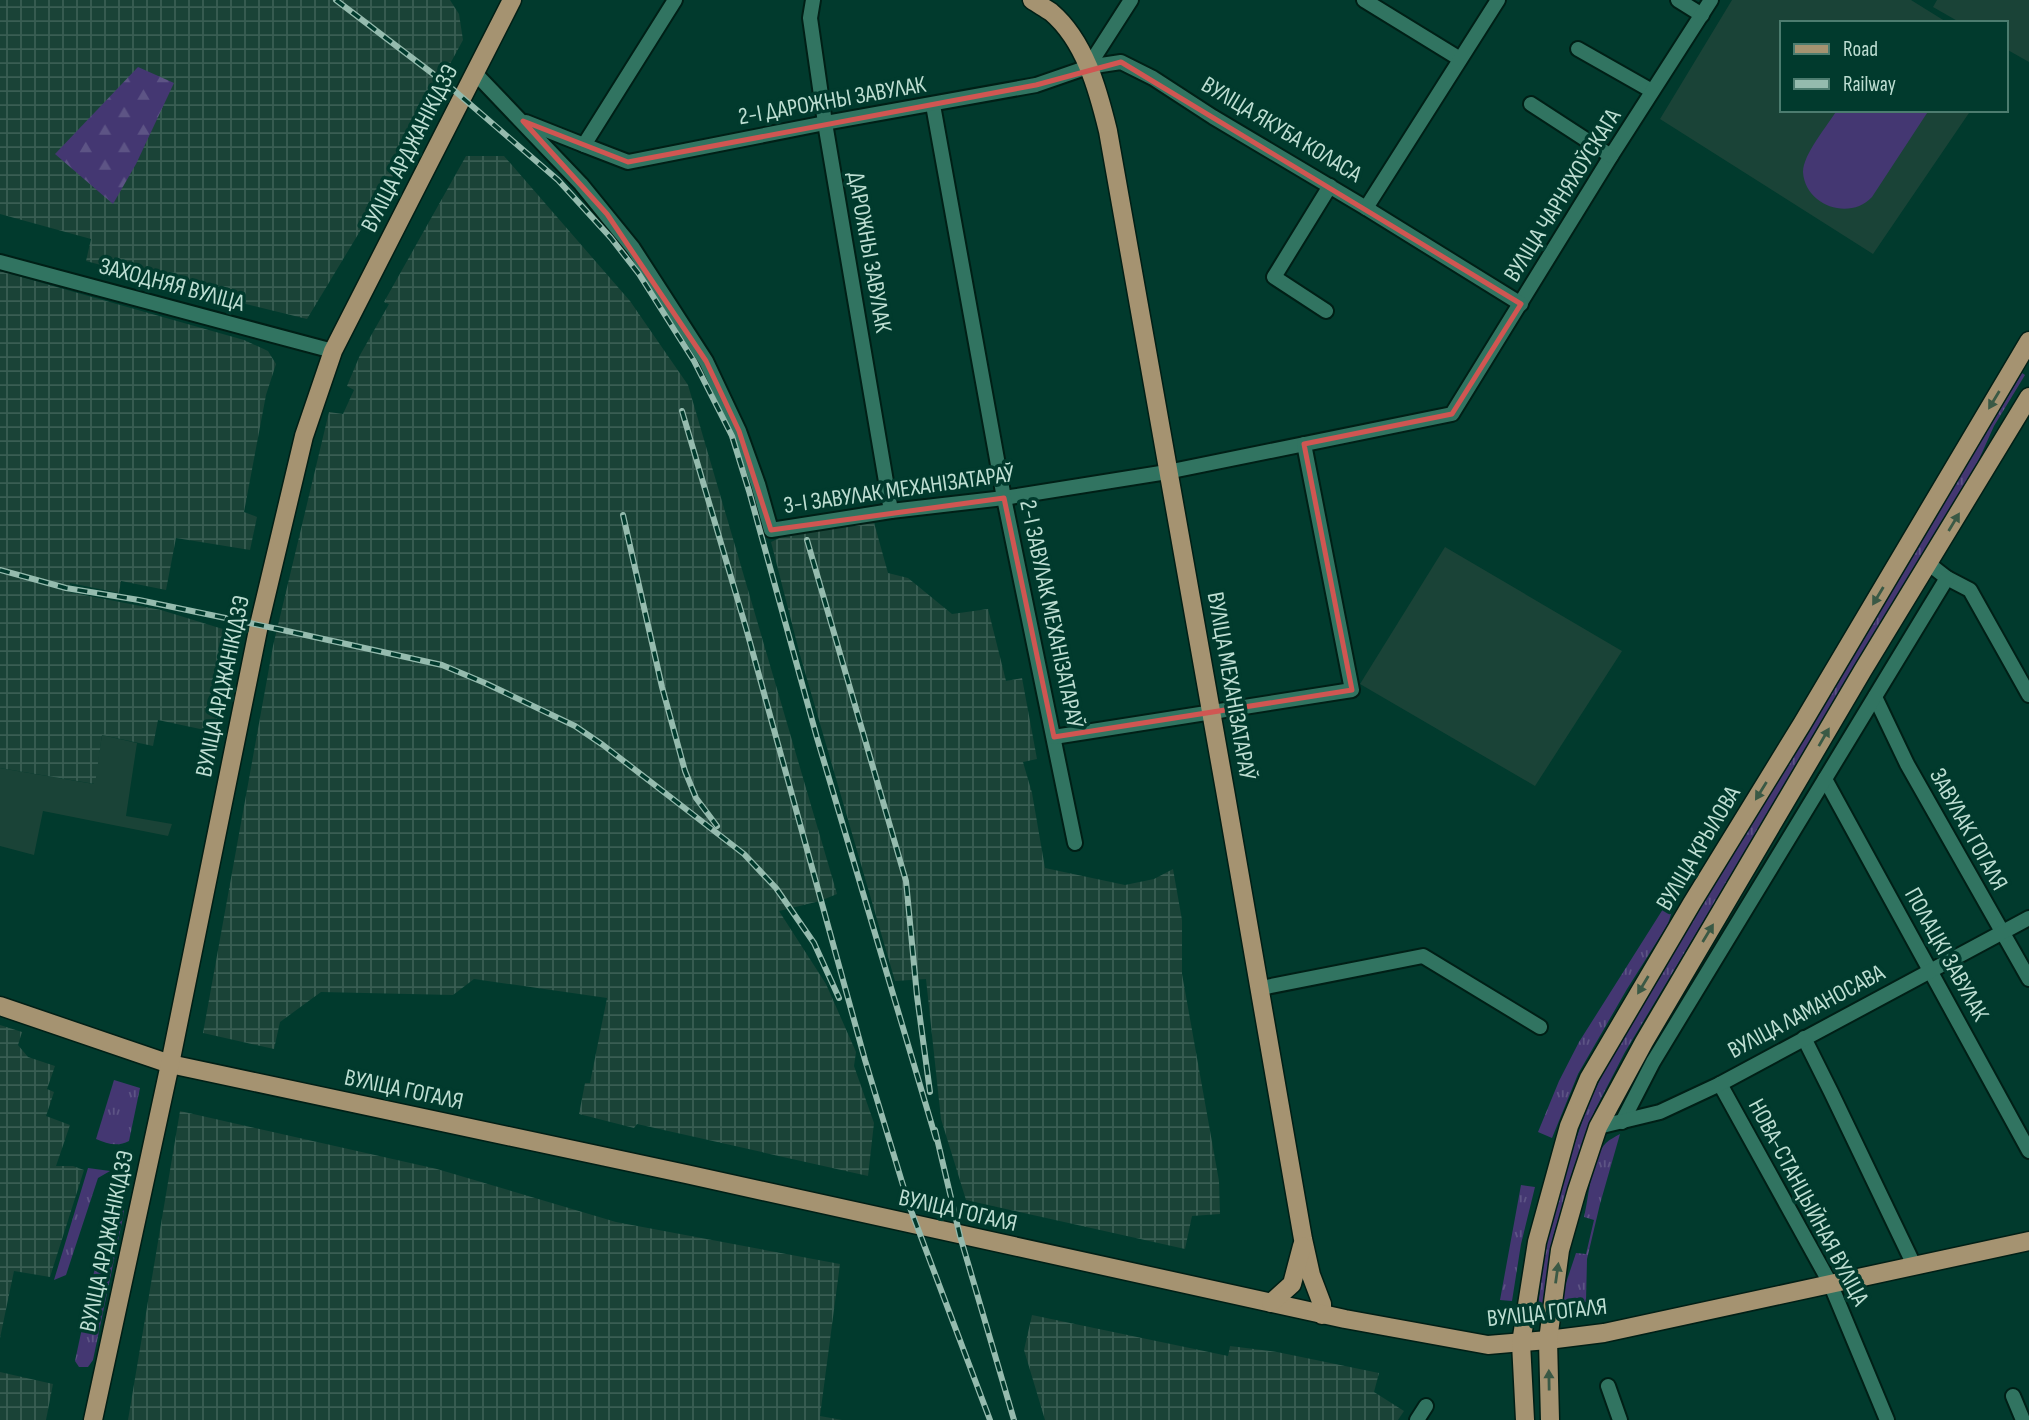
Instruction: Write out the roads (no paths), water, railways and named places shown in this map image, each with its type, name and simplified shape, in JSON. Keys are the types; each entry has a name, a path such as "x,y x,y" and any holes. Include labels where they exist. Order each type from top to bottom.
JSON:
{"main road":[{"name":"ВУЛІЦА АРДЖАНІКІДЗЭ","path":"93,1420 170,1064 258,625 304,436 332,351 512,0"},
{"path":"1032,0 1051,12 1072,34 1088,67"},
{"name":"ВУЛІЦА МЕХАНІЗАТАРАЎ","path":"1088,67 1108,131 1261,988 1303,1240 1311,1275 1322,1304 1322,1315"},
{"name":"ВУЛІЦА КРЫЛОВА","path":"1525,1420 1521,1343 1537,1242 1569,1126 1588,1078 2026,354"},
{"path":"1550,1420 1548,1340 1560,1250 1598,1127 1644,1042 1863,670 2029,397"},
{"name":"ВУЛІЦА ГОГАЛЯ","path":"0,1006 170,1064 686,1174 1322,1315 1488,1345 1604,1333 2029,1241"},
{"path":"1271,1303 1292,1284 1303,1240"}],"street":[{"path":"584,145 675,0"},
{"name":"ДАРОЖНЫ ЗАВУЛАК","path":"813,0 810,18 825,124 891,511"},
{"path":"1088,67 1131,0"},
{"path":"1364,0 1460,59"},
{"path":"1366,208 1498,0"},
{"path":"1678,0 1702,15"},
{"name":"ВУЛІЦА ЧАРНЯХОЎСКАГА","path":"1452,414 1711,0"},
{"path":"1578,49 1652,91"},
{"name":"ВУЛІЦА ЯКУБА КОЛАСА","path":"1088,67 1121,62 1153,78 1521,304"},
{"name":"2-І ДАРОЖНЫ ЗАВУЛАК","path":"523,121 628,162 1036,85 1088,67"},
{"name":"3-І ЗАВУЛАК МЕХАНІЗАТАРАЎ","path":"475,73 581,184 633,248 706,361 739,431 771,530 891,511 1004,498 1167,472 1452,414"},
{"path":"1531,104 1611,156"},
{"name":"2-І ЗАВУЛАК МЕХАНІЗАТАРАЎ","path":"933,105 1004,498 1075,843"},
{"path":"1326,311 1274,277 1330,186"},
{"name":"ЗАХОДНЯЯ ВУЛІЦА","path":"0,262 332,351"},
{"path":"1054,737 1352,690 1304,444"},
{"path":"1929,564 1947,578 1970,590 2029,695"},
{"path":"1622,1122 1653,1062 1947,578"},
{"name":"ЗАВУЛАК ГОГАЛЯ","path":"1875,697 1907,764 2029,979"},
{"name":"ПОЛАЦКІ ЗАВУЛАК","path":"1825,779 2029,1151"},
{"name":"ВУЛІЦА ЛАМАНОСАВА","path":"1598,1127 1660,1112 1720,1084 2029,918"},
{"path":"1261,988 1423,956 1539,1027"},
{"path":"1804,1038 1914,1265"},
{"name":"НОВА-СТАНЦЫЙНАЯ ВУЛІЦА","path":"1720,1084 1830,1283 1887,1420"},
{"path":"1608,1386 1620,1420"},
{"path":"2013,1396 2023,1420"},
{"path":"1417,1420 1426,1406"}],"railway":[{"path":"336,0 449,86 558,180 611,238 639,274 694,361 732,436 817,738 936,1139"},
{"path":"682,411 746,628 865,1060 909,1205 990,1420"},
{"path":"623,515 662,687 685,771 696,798 717,826"},
{"path":"807,540 906,881 930,1092"},
{"path":"0,570 66,588 139,600 442,665 575,726 744,854 776,888 814,943 839,998"},
{"path":"935,1130 960,1236 1014,1420"}]}
